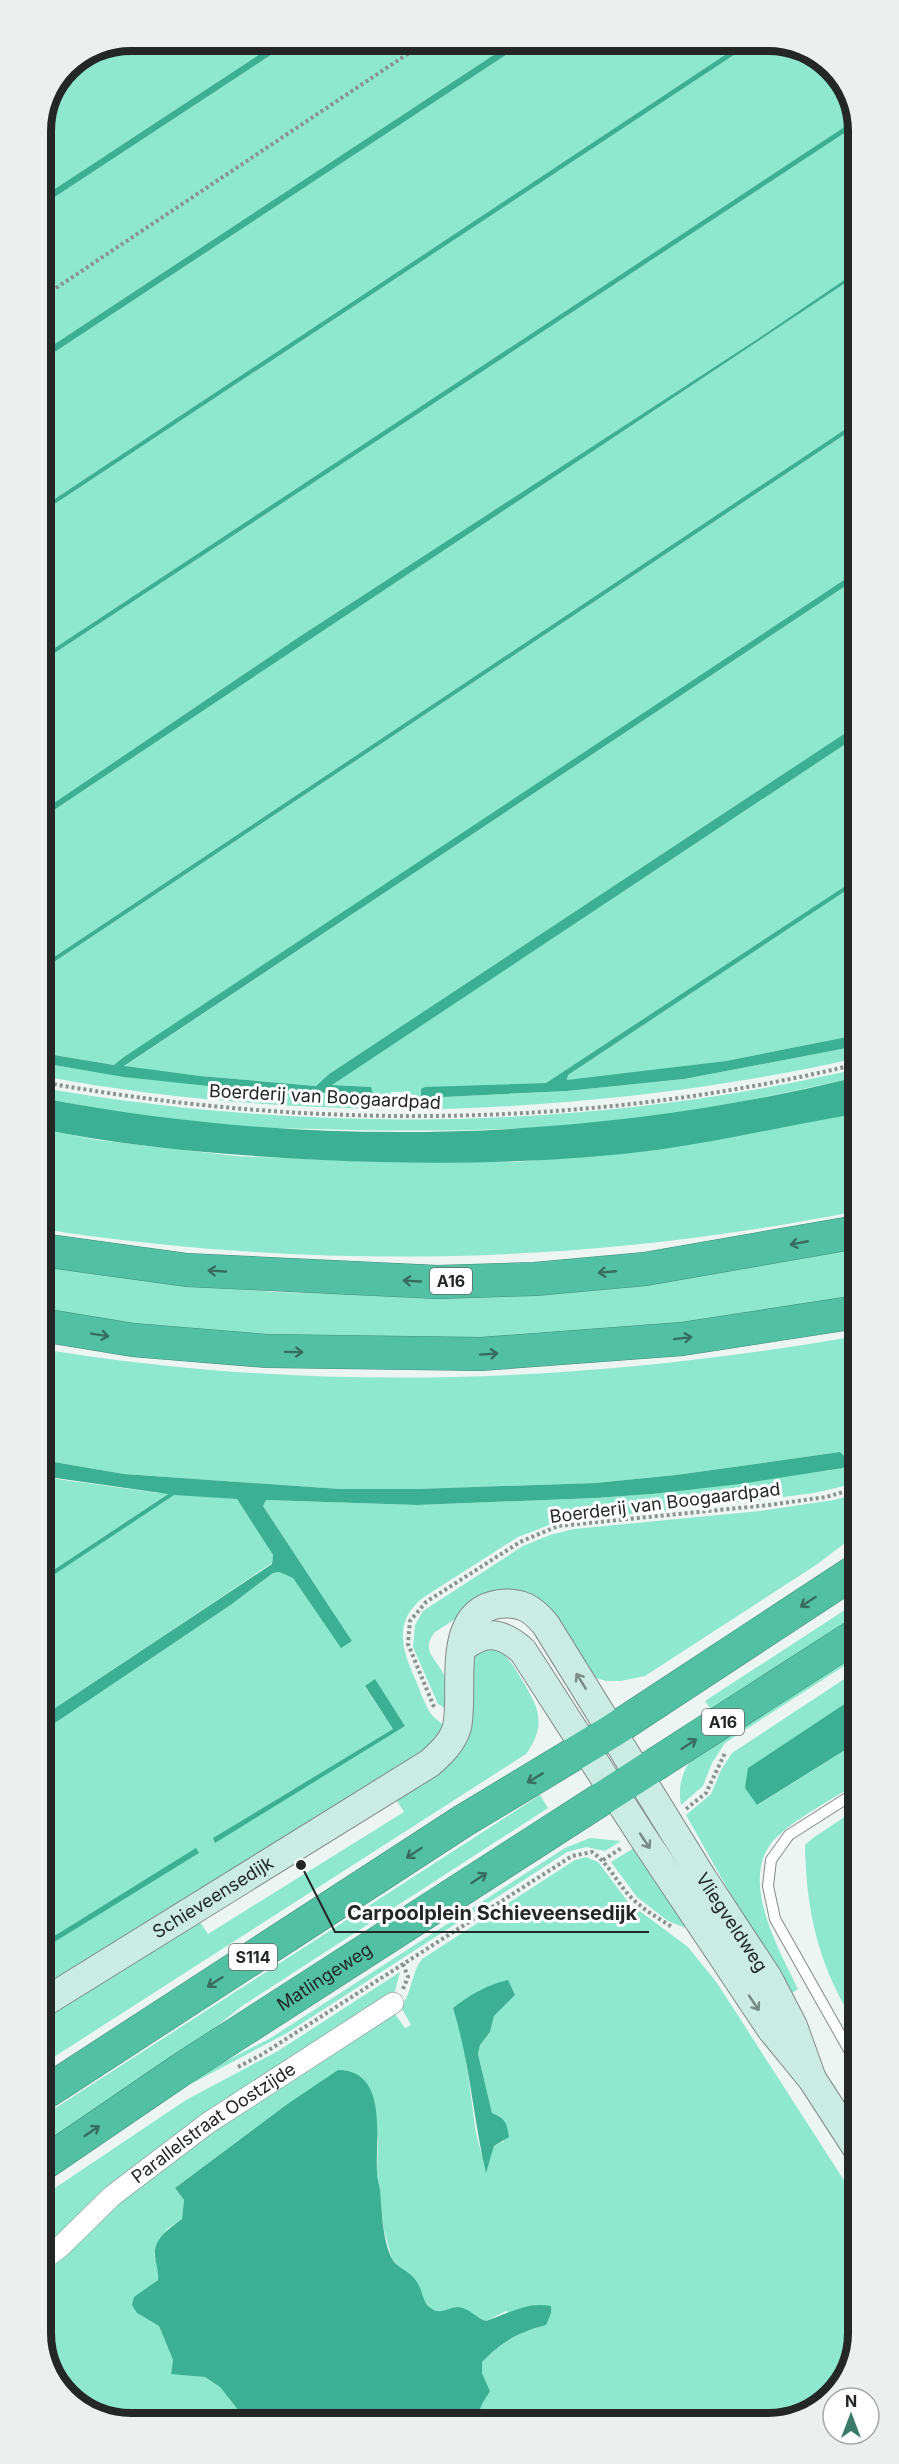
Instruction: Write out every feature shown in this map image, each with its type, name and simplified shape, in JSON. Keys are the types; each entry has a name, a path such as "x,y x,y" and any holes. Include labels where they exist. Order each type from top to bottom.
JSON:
{"highway":[{"name":"A16","path":"51,1251 187,1270 438,1282 535,1279 645,1269 848,1234"},
{"path":"51,1326 133,1340 267,1351 481,1354 682,1339 848,1313"},
{"path":"599,1739 848,1576"},
{"name":"A16","path":"627,1783 848,1640"},
{"name":"S114","path":"51,2089 463,1821 599,1739"},
{"name":"Matlingeweg","path":"51,2159 182,2069 627,1783"}],"main road":[{"name":"Schieveensedijk","path":"51,1998 430,1763 441,1753 456,1728 465,1632 470,1620 492,1606 518,1604 530,1608 546,1625 599,1739 627,1783"},
{"name":"Vliegveldweg","path":"627,1783 669,1820 703,1879 768,1978 793,2026 812,2079"},
{"name":"Vliegveldweg","path":"627,1783 642,1836 771,2029 812,2079 848,2135"}],"street":[{"name":"Parallelstraat Oostzijde","path":"51,2254 112,2196 208,2123 393,2003"}],"lane":[{"path":"848,1797 789,1835 771,1860 768,1886 774,1918 848,2048"}],"path":[{"path":"51,291 412,51"},
{"name":"Boerderij van Boogaardpad","path":"51,1083 189,1104 345,1115 468,1116 551,1111 688,1096 848,1066"},
{"name":"Boerderij van Boogaardpad","path":"456,1728 433,1705 415,1664 408,1644 410,1621 426,1602 520,1542 558,1526 769,1505 826,1497 848,1491"},
{"path":"669,1820 706,1794 723,1755 729,1748"},
{"path":"403,1964 572,1856 592,1852 603,1860 642,1836"}],"shaded area":[{"path":"131,51 265,51 51,191 51,125 57,100 64,86 86,64 100,57"},
{"path":"265,51 277,51 51,199 51,191"},
{"path":"277,51 500,51 51,346 51,199"},
{"path":"500,51 512,51 51,354 51,346"},
{"path":"512,51 731,51 51,501 51,354"},
{"path":"731,51 740,51 51,506 51,501"},
{"path":"740,51 774,51 804,59 825,74 840,95 847,125 51,650 51,506"},
{"path":"847,125 848,131 51,655 51,650"},
{"path":"848,131 848,277 756,340 299,637 51,805 51,655"},
{"path":"848,277 848,281 51,812 51,805 299,637 756,340"},
{"path":"848,281 848,427 51,959 51,812"},
{"path":"848,427 848,432 51,964 51,959"},
{"path":"848,432 848,577 114,1065 51,1054 51,964"},
{"path":"848,577 848,584 124,1066 200,1076 316,1086 329,1074 848,731 848,742 332,1085 371,1087 373,1095 237,1089 124,1077 51,1065 51,1054 114,1065"},
{"path":"848,584 848,731 329,1074 316,1086 123,1067"},
{"path":"848,742 848,884 546,1083 420,1092 424,1098 567,1091 684,1079 848,1048 848,1060 803,1070 639,1095 529,1105 418,1110 407,1104 403,1092 391,1092 390,1101 382,1109 254,1103 126,1090 51,1078 51,1064 206,1085 371,1096 371,1087 331,1085"},
{"path":"848,884 848,889 568,1075 567,1080 726,1061 848,1037 848,1048 684,1079 567,1091 423,1098 421,1096 421,1089 425,1087 546,1083"},
{"path":"848,889 848,1037 726,1061 567,1081 568,1075"},
{"path":"848,1071 848,1079 698,1110 602,1123 497,1129 391,1130 246,1127 162,1119 51,1100 51,1089 144,1103 246,1113 348,1119 450,1119 552,1114 654,1105 756,1090"},
{"path":"848,1079 848,1115 657,1150 531,1161 406,1163 252,1156 181,1150 51,1131 51,1100 143,1115 245,1126 348,1131 451,1131 553,1126 655,1115 757,1099"},
{"path":"848,1115 848,1213 756,1229 654,1242 553,1252 451,1256 348,1256 246,1252 144,1243 51,1230 51,1131 97,1140 235,1156 378,1162 516,1162 657,1150"},
{"path":"848,1250 848,1300 742,1318 465,1341 236,1335 51,1314 51,1267 178,1284 274,1292 350,1294 724,1271"},
{"path":"848,1337 848,1485 814,1493 761,1500 557,1522 518,1537 424,1597 407,1616 403,1636 404,1647 427,1708 446,1728 439,1741 51,1990 51,1944 196,1849 51,1938 51,1726 232,1604 273,1573 279,1572 293,1578 341,1647 352,1641 263,1506 266,1500 417,1505 652,1494 832,1470 840,1452 676,1475 595,1483 416,1489 340,1489 124,1474 51,1462 51,1350 144,1363 246,1373 348,1377 450,1377 552,1373 756,1352","holes":["375,1680 405,1726 213,1838 393,1729 365,1687"]},
{"path":"840,1452 847,1464 843,1468 740,1484 595,1498 417,1505 266,1500 263,1506 352,1641 341,1648 293,1578 279,1572 273,1573 232,1604 51,1726 51,1711 272,1564 273,1555 237,1499 174,1495 51,1577 51,1572 168,1494 51,1477 51,1462 124,1474 340,1489 595,1483 676,1475"},
{"path":"51,1478 169,1493 51,1572"},
{"path":"174,1494 237,1499 273,1555 272,1563 51,1711 51,1577"},
{"path":"848,1496 848,1541 816,1565 645,1676 621,1681 606,1681 593,1677 575,1658 488,1598 435,1632 430,1639 432,1657 446,1680 448,1710 438,1704 413,1647 415,1625 423,1611 523,1546 550,1535 574,1529 760,1511"},
{"path":"848,1608 848,1624 714,1714 705,1701"},
{"path":"495,1648 504,1654 533,1699 538,1716 537,1734 526,1754 51,2059 51,2010 198,1919 208,1934 404,1812 394,1796 426,1776 475,1655 479,1651"},
{"path":"848,1657 848,1663 725,1743 712,1763 703,1786 681,1805 681,1782 690,1761"},
{"path":"848,1677 848,1702 748,1769 758,1805 848,1748 848,1789 781,1833 773,1841 764,1857 760,1875 761,1895 766,1915 781,1955 798,1989 788,1996 686,1815 711,1794 721,1770 732,1753"},
{"path":"375,1679 405,1726 215,1843 213,1838 393,1729 365,1686"},
{"path":"848,1702 848,1748 757,1805 745,1788 748,1768"},
{"path":"540,1795 548,1808 242,2006 168,2065 51,2144 51,2111"},
{"path":"848,1815 848,2012 825,1963 812,1918 805,1845"},
{"path":"590,1838 621,1841 605,1851 586,1847 567,1852 287,2033 189,2085 51,2178 51,2172 194,2077 269,2039 565,1848"},
{"path":"196,1848 199,1853 51,1944 51,1938"},
{"path":"634,1848 704,1935 668,1921 637,1897 611,1862"},
{"path":"586,1857 598,1862 629,1903 688,1947 717,1983 848,2186 848,2333 846,2349 844,2359 832,2382 828,2386 821,2386 821,2393 799,2407 768,2413 479,2413 490,2391 482,2373 482,2362 511,2339 546,2325 506,2311 486,2321 457,2307 440,2312 431,2309 423,2299 418,2283 392,2259 384,2230 377,2173 378,2140 367,2086 356,2075 344,2070 286,2105 175,2188 184,2200 182,2219 167,2229 154,2254 159,2271 158,2280 134,2298 137,2313 159,2326 173,2360 171,2373 205,2377 220,2387 240,2413 125,2413 100,2407 86,2400 71,2386 57,2364 52,2344 51,2262 149,2177 194,2144 395,2014 405,2028 411,2025 401,2007 422,1959 575,1860","holes":["515,1995 494,2016 490,2032 480,2045 478,2054 492,2113 500,2116 504,2141 494,2146 486,2171 476,2133 463,2039 453,2008"]},
{"path":"400,1972 394,1995 51,2245 51,2191 186,2100 278,2051"},
{"path":"508,1980 515,1995 494,2016 490,2032 480,2045 478,2054 492,2113 505,2122 509,2137 494,2146 486,2173 464,2049 453,2008 479,1991"},
{"path":"338,2070 354,2073 365,2081 376,2109 377,2174 388,2249 393,2261 414,2278 424,2300 435,2311 458,2307 486,2321 534,2305 551,2306 546,2325 511,2339 482,2362 482,2373 490,2391 479,2413 240,2413 220,2387 205,2377 171,2374 173,2360 159,2326 137,2313 132,2305 134,2297 158,2280 155,2256 157,2244 163,2234 182,2219 184,2200 175,2188 286,2105"}],"place":[{"name":"Carpoolplein Schieveensedijk","path":"301,1865"}]}
